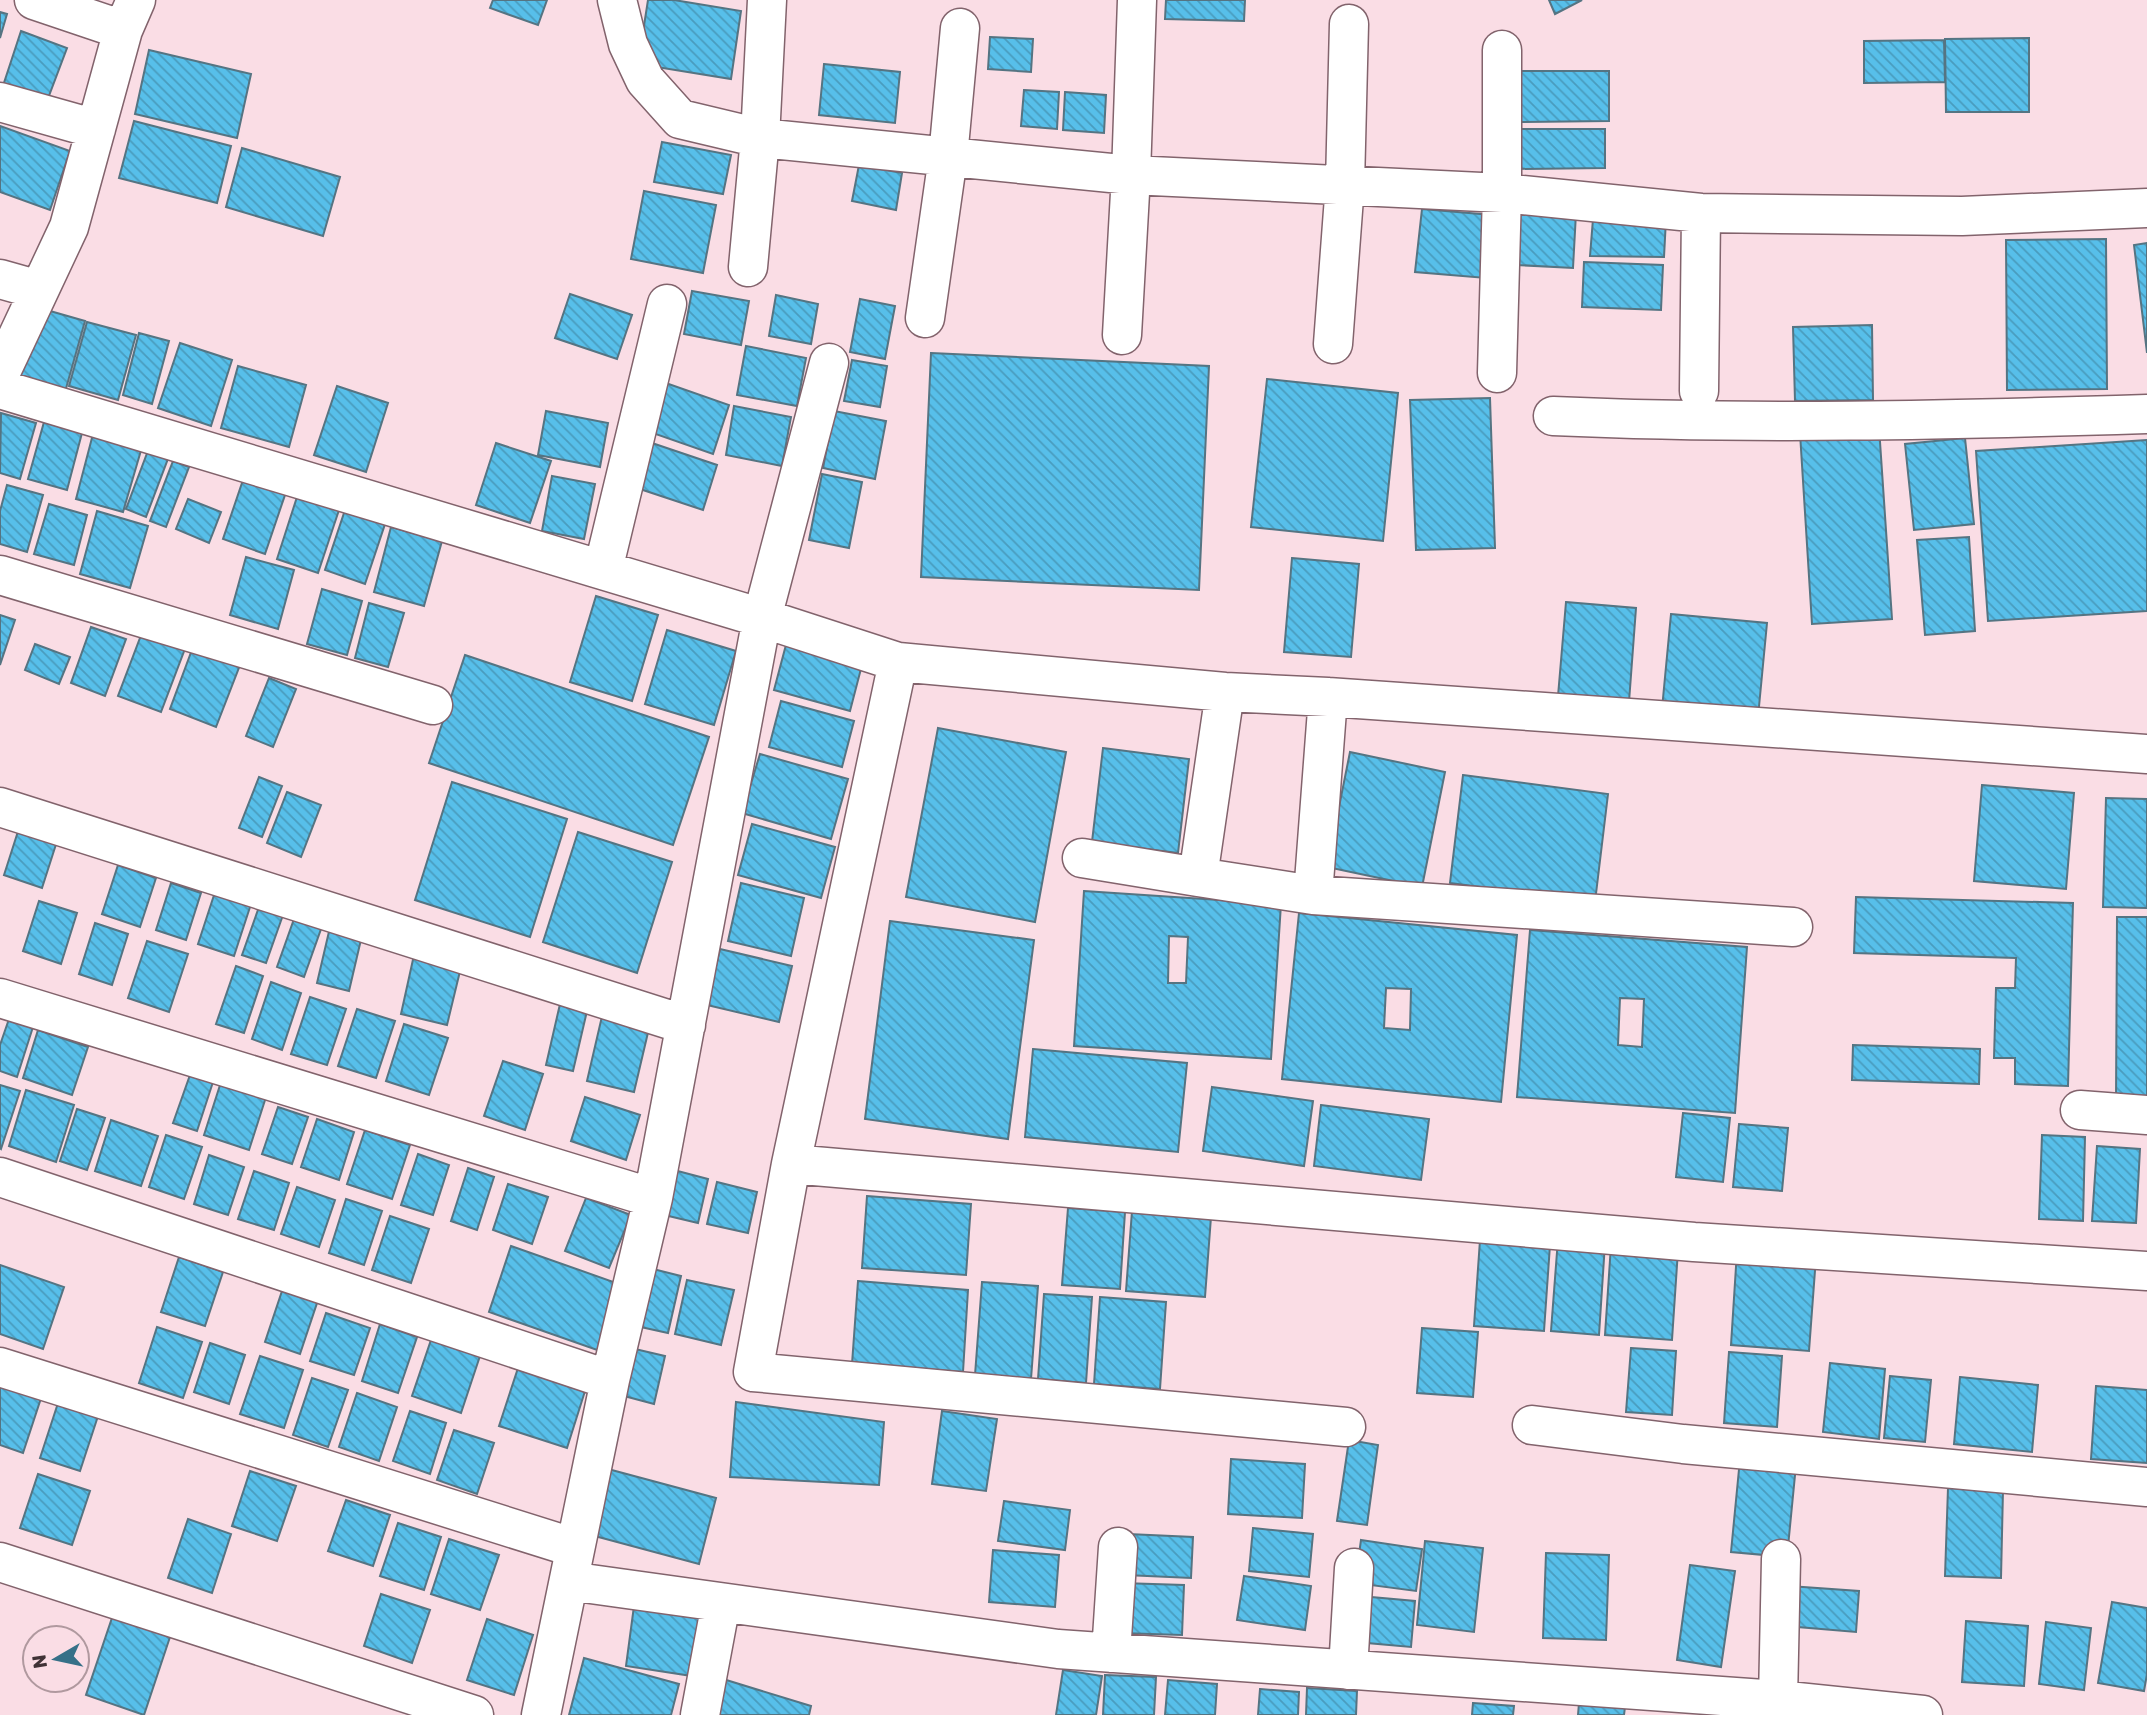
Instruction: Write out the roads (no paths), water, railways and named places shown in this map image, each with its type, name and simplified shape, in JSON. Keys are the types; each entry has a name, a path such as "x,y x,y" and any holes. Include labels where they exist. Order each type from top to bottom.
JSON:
{"street":[{"path":"0,374 69,227 129,15 34,0"},
{"path":"617,0 628,44 645,80 680,119 760,138 1131,174 1502,193 1701,213 1962,216 2147,208"},
{"path":"748,267 760,138 767,0"},
{"path":"1122,335 1137,0"},
{"path":"1333,344 1345,184 1349,24"},
{"path":"925,318 948,157 960,28"},
{"path":"1497,373 1502,193 1502,50"},
{"path":"0,102 96,129"},
{"path":"1699,391 1701,213"},
{"path":"0,279 39,290"},
{"path":"603,570 667,304"},
{"path":"541,1715 610,1380 653,1198 762,618 829,363"},
{"path":"0,389 762,618 898,662 1225,692 1328,696 2147,754"},
{"path":"1553,416 1686,421 2004,419 2147,414"},
{"path":"0,575 433,705"},
{"path":"898,662 791,1164 753,1372 1346,1427"},
{"path":"1198,877 1225,692"},
{"path":"1314,895 1328,696"},
{"path":"0,807 685,1025"},
{"path":"1082,858 1314,895 1793,927"},
{"path":"0,998 653,1198"},
{"path":"2080,1110 2147,1115"},
{"path":"791,1164 1694,1242 2147,1271"},
{"path":"0,1177 610,1380"},
{"path":"0,1367 572,1565 721,1603 1058,1649 1778,1700 1923,1715"},
{"path":"1532,1425 1683,1444 2147,1487"},
{"path":"1111,1653 1118,1547"},
{"path":"1778,1700 1781,1559"},
{"path":"0,1562 474,1715"},
{"path":"1348,1670 1354,1568"},
{"path":"700,1715 721,1603"}]}
